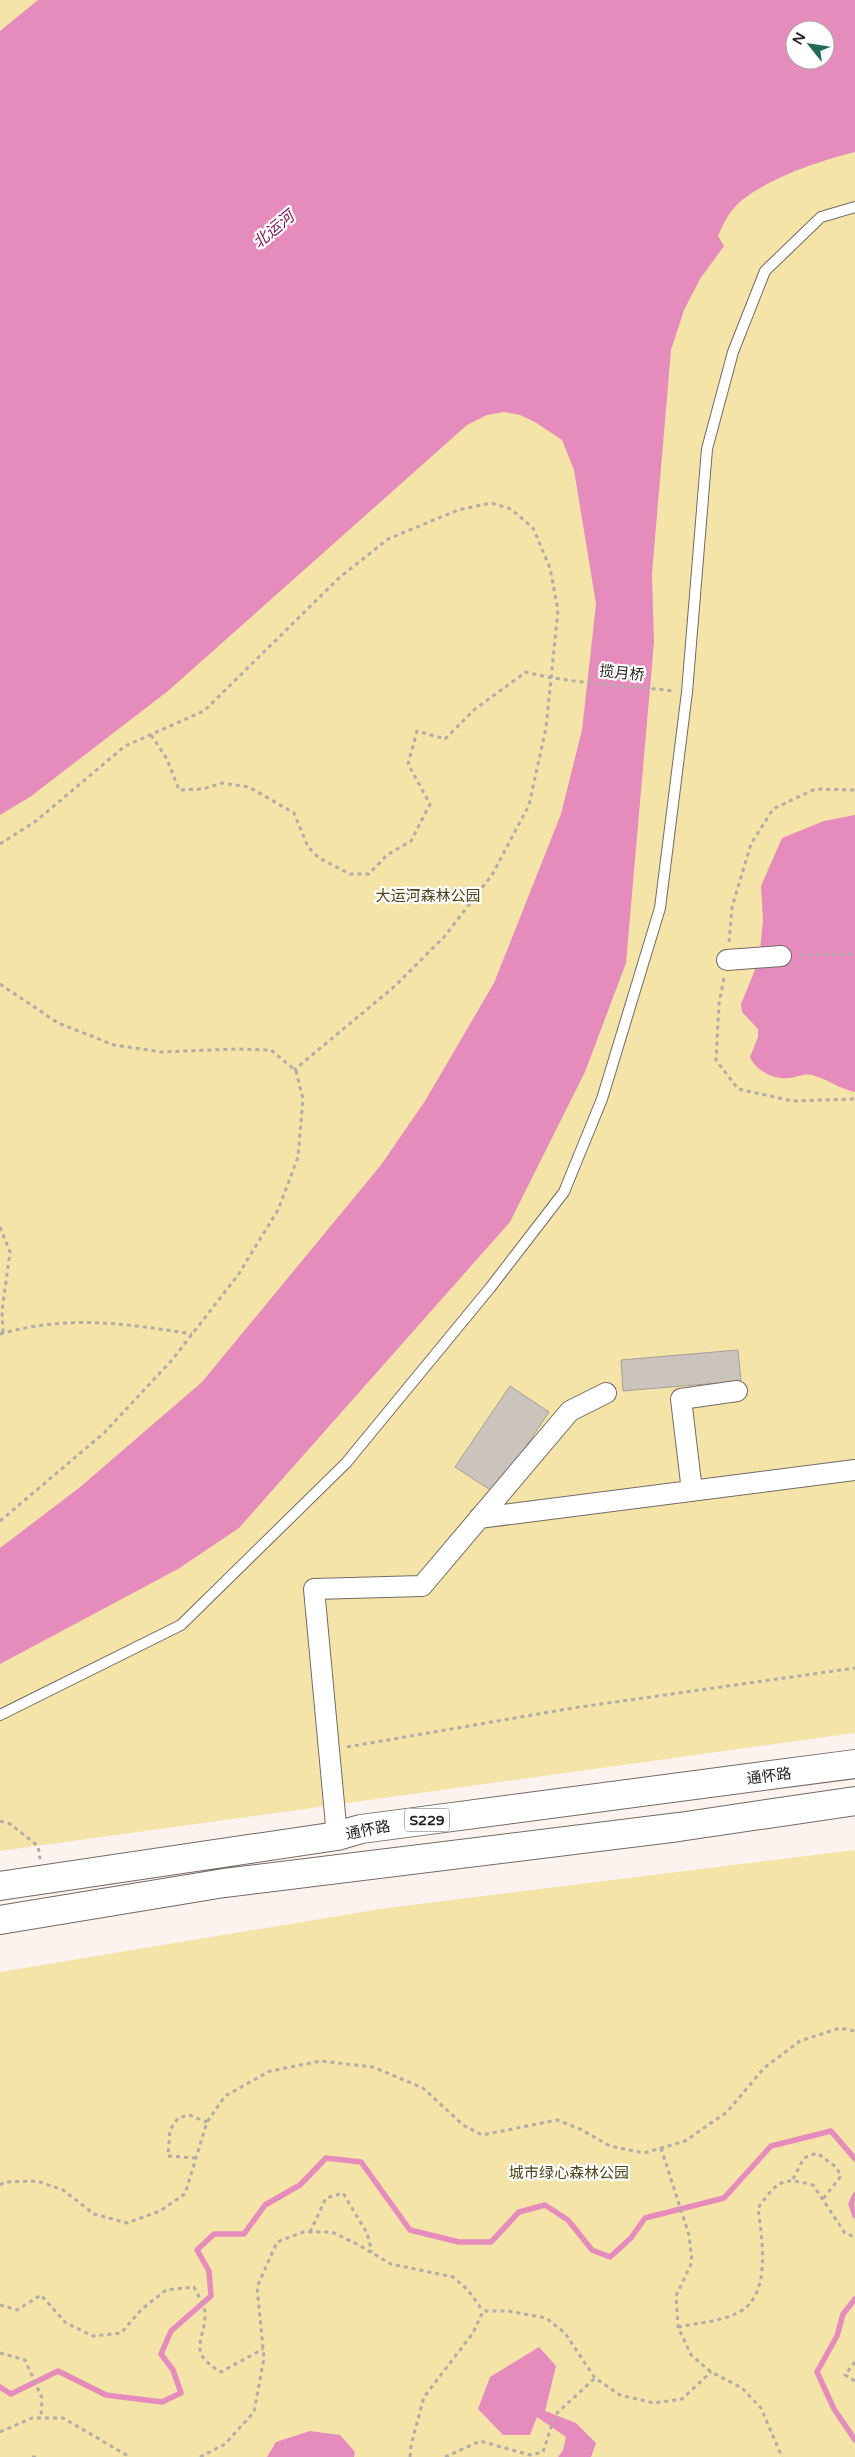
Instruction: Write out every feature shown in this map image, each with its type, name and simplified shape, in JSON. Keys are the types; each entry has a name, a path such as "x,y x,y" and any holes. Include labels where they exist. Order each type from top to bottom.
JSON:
{"main road":[{"name":"通怀路","path":"0,1886 337,1836 361,1829 855,1764"},
{"path":"0,1920 224,1883 679,1827 855,1801"}],"street":[{"path":"727,960 781,956"},
{"path":"692,1491 681,1399 737,1391"},
{"path":"337,1836 314,1589 422,1586 570,1410 606,1393"},
{"path":"480,1518 855,1470"}],"lane":[{"path":"0,1715 181,1625 346,1463 490,1288 564,1192 602,1099 660,908 687,692 707,449 732,352 765,271 821,217 855,207"}],"path":[{"path":"0,844 36,821 125,746 204,711 339,578 388,539 458,510 491,503 511,509 533,528 550,568 558,610 546,728 529,805 492,875 444,937 395,986 294,1070"},
{"name":"揽月桥","path":"151,735 167,759 179,790 204,789 222,783 249,787 294,813 308,847 319,858 350,874 369,874 387,855 411,841 430,804 408,764 417,730 444,739 482,703 526,672 552,679 571,679 670,690"},
{"path":"781,956 855,954"},
{"path":"0,984 58,1023 114,1045 162,1052 235,1049 272,1050 294,1070 303,1099 298,1157 278,1210 238,1275 172,1360 104,1433 0,1521"},
{"path":"0,1227 10,1252 2,1311 2,1334 32,1325 78,1321 148,1327 192,1334"},
{"path":"329,1750 573,1708 855,1668"},
{"path":"0,1820 10,1824 38,1846 41,1880"},
{"path":"0,2185 5,2182 37,2181 63,2190 94,2214 127,2222 160,2212 185,2194 207,2122 225,2096 270,2071 321,2061 373,2067 423,2088 463,2125 482,2135 558,2120 580,2129 610,2146 644,2153 685,2141 727,2112 764,2068 800,2041 840,2028 855,2031"},
{"path":"196,2158 168,2156 170,2130 178,2118 189,2115 207,2122"},
{"path":"661,2148 689,2235 692,2262 676,2296 678,2327 691,2355 711,2372 742,2388 761,2408 782,2457"},
{"path":"793,2180 804,2158 817,2153 836,2167 841,2176 824,2199"},
{"path":"678,2327 736,2314 751,2303 760,2280 762,2242 758,2208 774,2186 793,2180 813,2185 845,2233 855,2237"},
{"path":"310,2232 326,2198 343,2193 368,2233 372,2253"},
{"path":"200,2457 225,2444 254,2412 264,2358 257,2287 277,2242 303,2232 332,2232 390,2264 453,2277 468,2290 483,2311"},
{"path":"0,2306 17,2310 41,2295 66,2322 93,2336 121,2333 142,2309 166,2290 194,2287 205,2311 199,2345 206,2363 221,2372 263,2349"},
{"path":"483,2311 508,2311 546,2318 565,2333 595,2378 620,2395 654,2403 682,2399 711,2372"},
{"path":"410,2457 411,2445 424,2397 473,2333 483,2311"},
{"path":"0,2353 25,2360 42,2398 41,2418"},
{"path":"855,2362 845,2375 855,2381"},
{"path":"444,2457 480,2441 530,2455 542,2452 555,2415 595,2378"},
{"path":"0,2432 32,2418 63,2418 130,2457"},
{"path":"32,2457 39,2457"}],"green space":[{"name":"大运河森林公园","path":"0,0 855,0 855,1733 0,1851"},
{"name":"城市绿心森林公园","path":"855,1850 855,2457 0,2457 0,1972 380,1909"}],"water":[{"name":"北运河","path":"38,0 855,0 855,152 825,160 790,173 757,190 743,199 733,209 718,236 724,246 700,279 684,310 671,350 652,574 654,642 626,963 585,1072 510,1222 239,1528 178,1569 0,1664 0,1548 79,1488 202,1382 381,1165 425,1101 494,983 561,814 582,730 596,604 574,470 562,440 535,422 520,415 504,412 487,415 467,425 168,691 30,797 0,815 0,31"},
{"path":"855,815 855,1092 811,1075 783,1078 771,1076 761,1070 752,1062 750,1057 758,1037 758,1029 742,1012 741,1004 759,960 763,920 761,886 782,838 824,821"},
{"path":"539,2347 556,2366 545,2411 576,2423 596,2443 591,2457 558,2457 563,2450 566,2437 537,2417 530,2435 503,2435 478,2409 490,2377"},
{"path":"310,2431 340,2435 355,2452 354,2457 267,2457 276,2442"}],"building":[{"path":"738,1350 741,1381 623,1391 621,1360"},
{"path":"510,1386 549,1412 495,1493 455,1467"}],"waterway":[{"path":"0,2387 11,2394 58,2371 106,2395 162,2402 181,2393 173,2370 161,2354 171,2331 211,2296 209,2271 197,2250 214,2234 244,2234 265,2205 300,2185 326,2158 361,2162 410,2230 459,2242 491,2242 519,2212 545,2205 568,2220 592,2250 610,2257 631,2238 645,2218 724,2198 771,2146 831,2131 855,2159"},
{"path":"855,2195 851,2204 855,2216"},
{"path":"855,2299 843,2314 837,2336 817,2372 834,2409 855,2440"}]}
